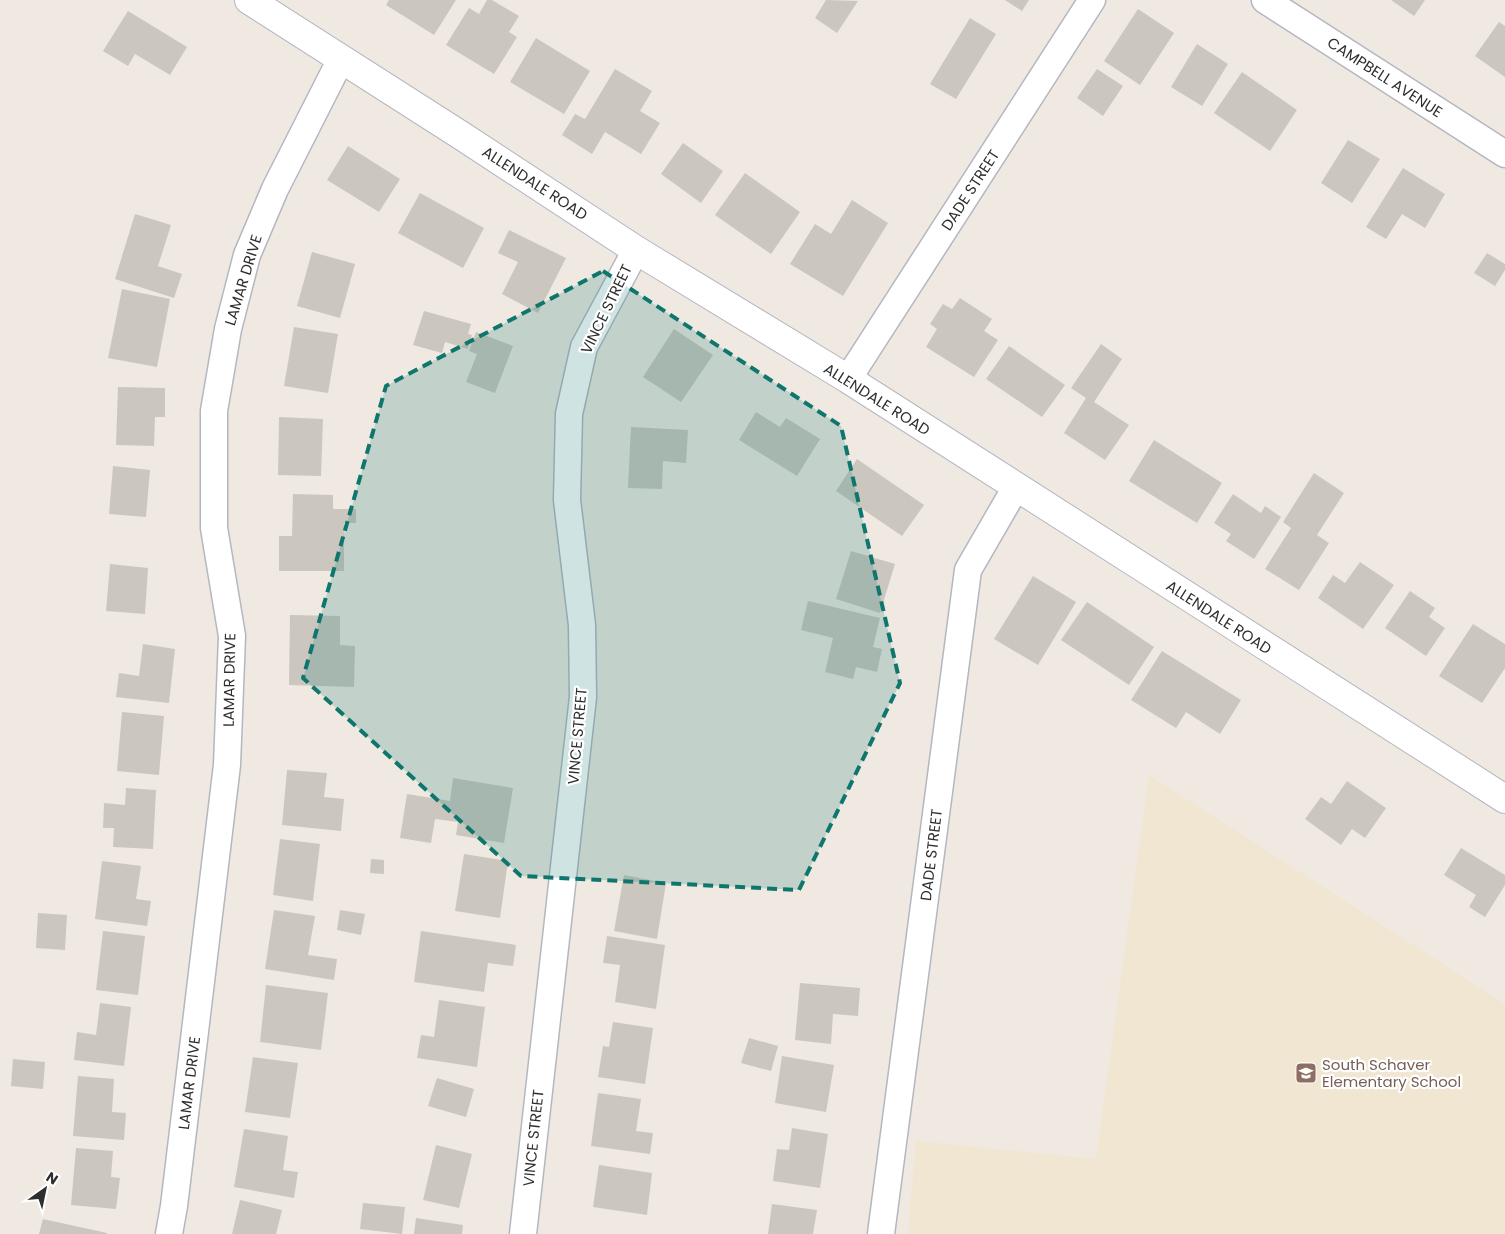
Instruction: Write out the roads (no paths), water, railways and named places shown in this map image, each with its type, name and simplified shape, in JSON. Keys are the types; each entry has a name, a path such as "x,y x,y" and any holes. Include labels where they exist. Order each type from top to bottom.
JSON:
{"street":[{"name":"ALLENDALE ROAD","path":"249,0 636,250 848,380 1505,799"},
{"name":"DADE STREET","path":"848,380 1092,0"},
{"name":"CAMPBELL AVENUE","path":"1265,0 1505,154"},
{"name":"LAMAR DRIVE","path":"169,1234 174,1206 226,765 232,636 214,528 214,411 228,329 247,255 275,189 341,59"},
{"name":"VINCE STREET","path":"522,1234 583,697 582,625 567,500 570,414 584,347 636,250"},
{"name":"DADE STREET","path":"881,1234 968,570 1016,487"}],"place":[{"name":"South Schaver Elementary School","path":"1306,1073"}]}
